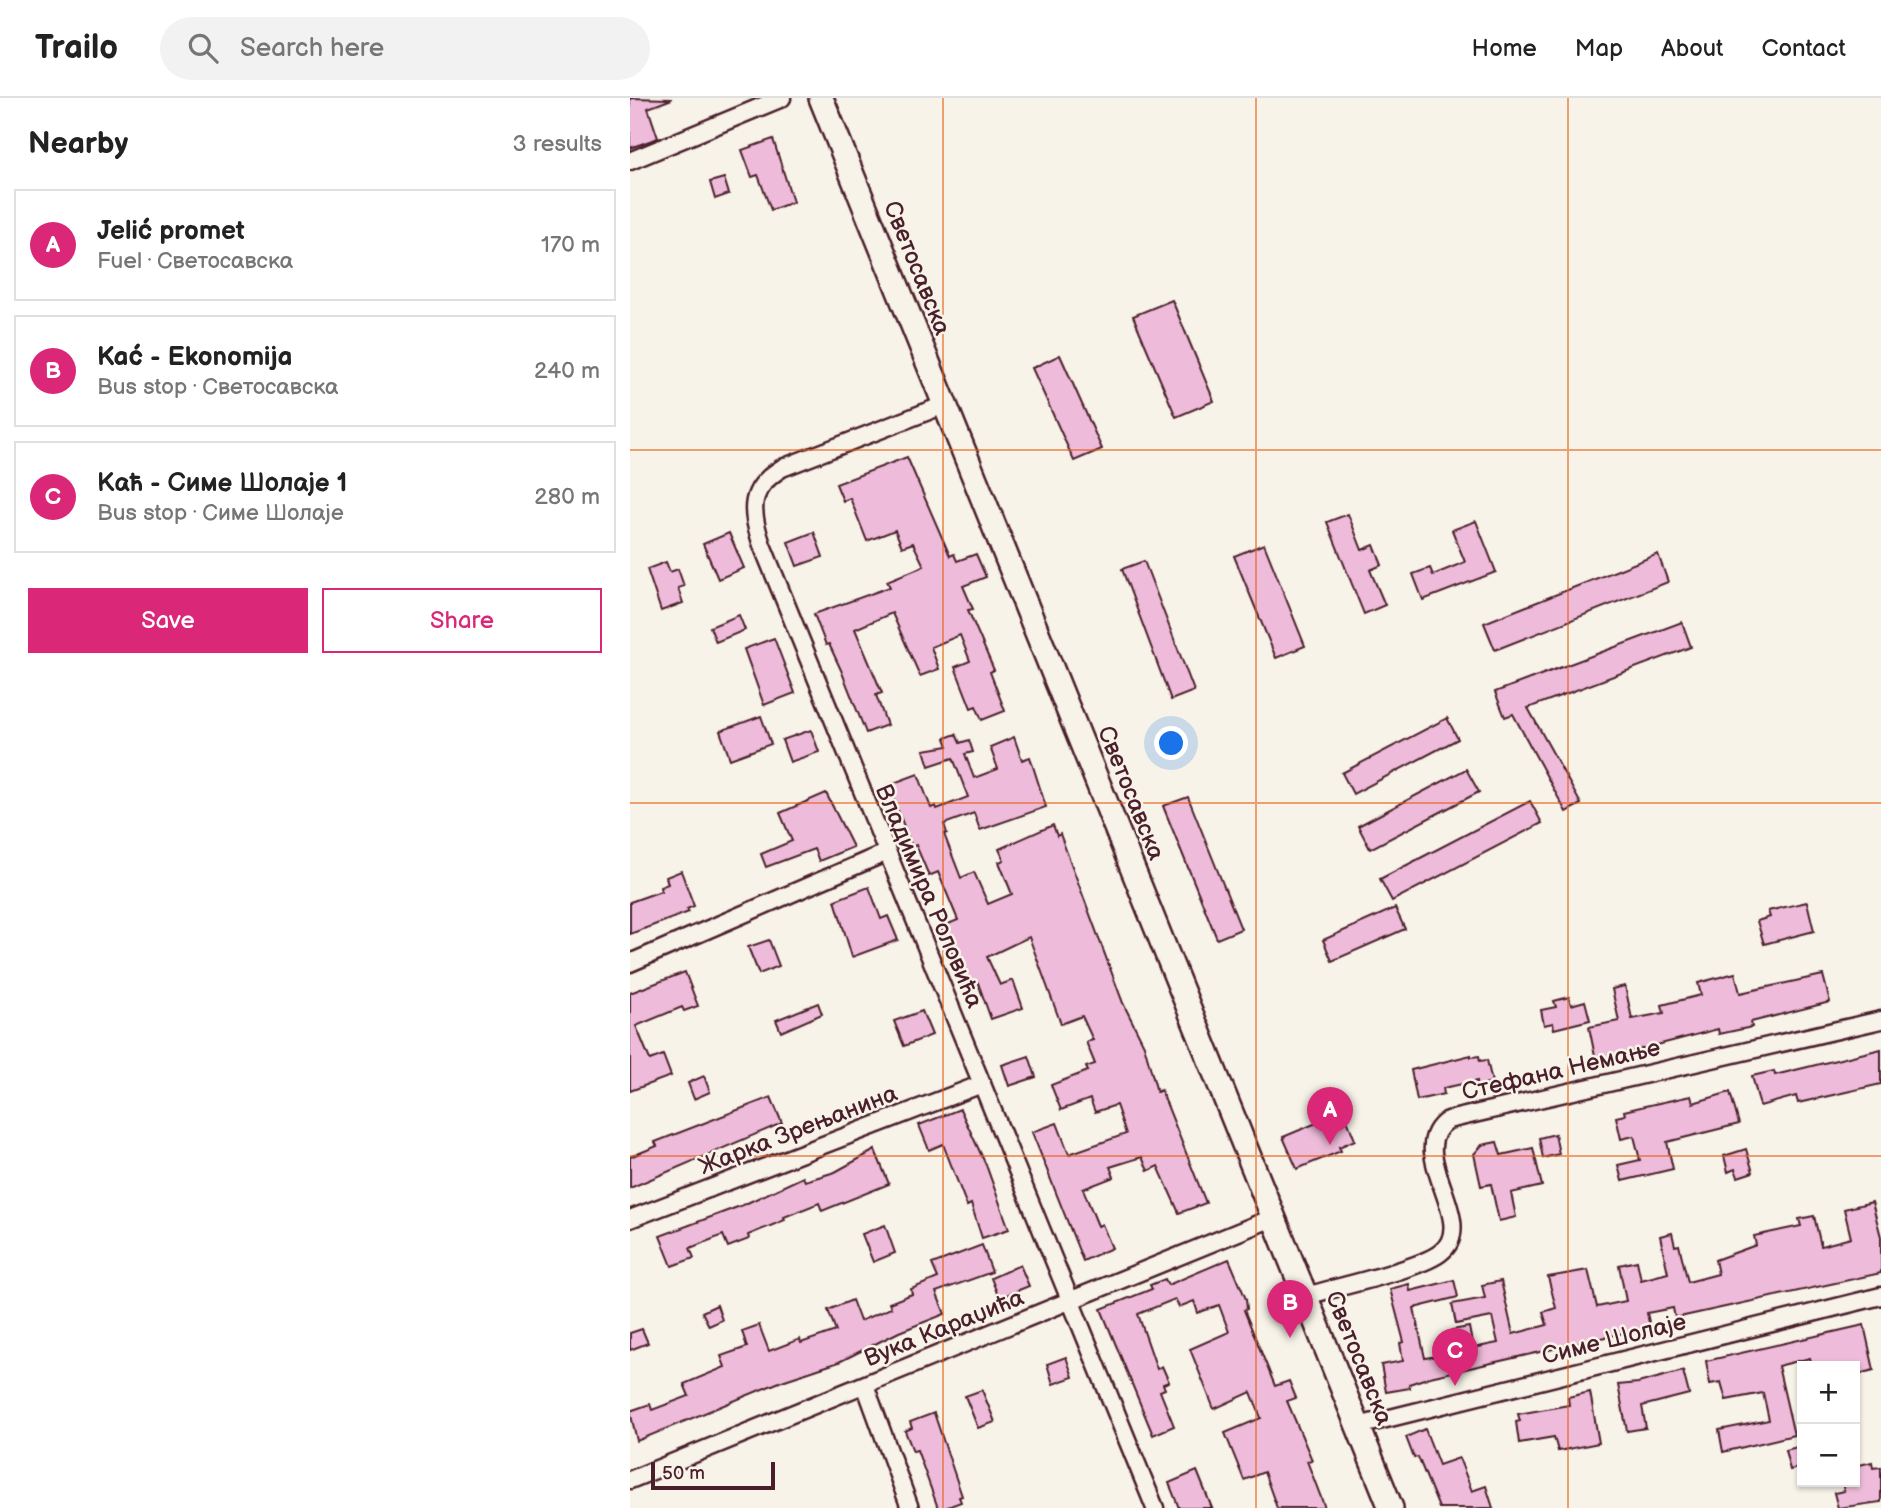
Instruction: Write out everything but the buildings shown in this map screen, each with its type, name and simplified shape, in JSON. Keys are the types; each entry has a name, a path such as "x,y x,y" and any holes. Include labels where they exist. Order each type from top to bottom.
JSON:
{"main road":[{"name":"Светосавска","path":"821,98 1391,1508"}],"street":[{"path":"630,161 780,98"},
{"name":"Владимира Роловића","path":"944,405 782,468 766,478 756,494 752,510 762,545 885,853 1072,1301 1155,1508"},
{"path":"630,963 885,853"},
{"name":"Стефана Немање","path":"1306,1296 1421,1262 1446,1246 1453,1225 1433,1145 1437,1129 1448,1120 1881,1020"},
{"name":"Жарка Зрењанина","path":"630,1219 982,1084"},
{"name":"Вука Караџића","path":"630,1480 1275,1217"},
{"name":"Симе Шолаје","path":"1358,1426 1881,1296"},
{"path":"865,1385 910,1508"}],"place":[{"name":"Jelić promet","path":"1330,1145"},
{"name":"Kać - Ekonomija","path":"1290,1338"},
{"name":"Каћ - Симе Шолаје 1","path":"1455,1386"}]}
